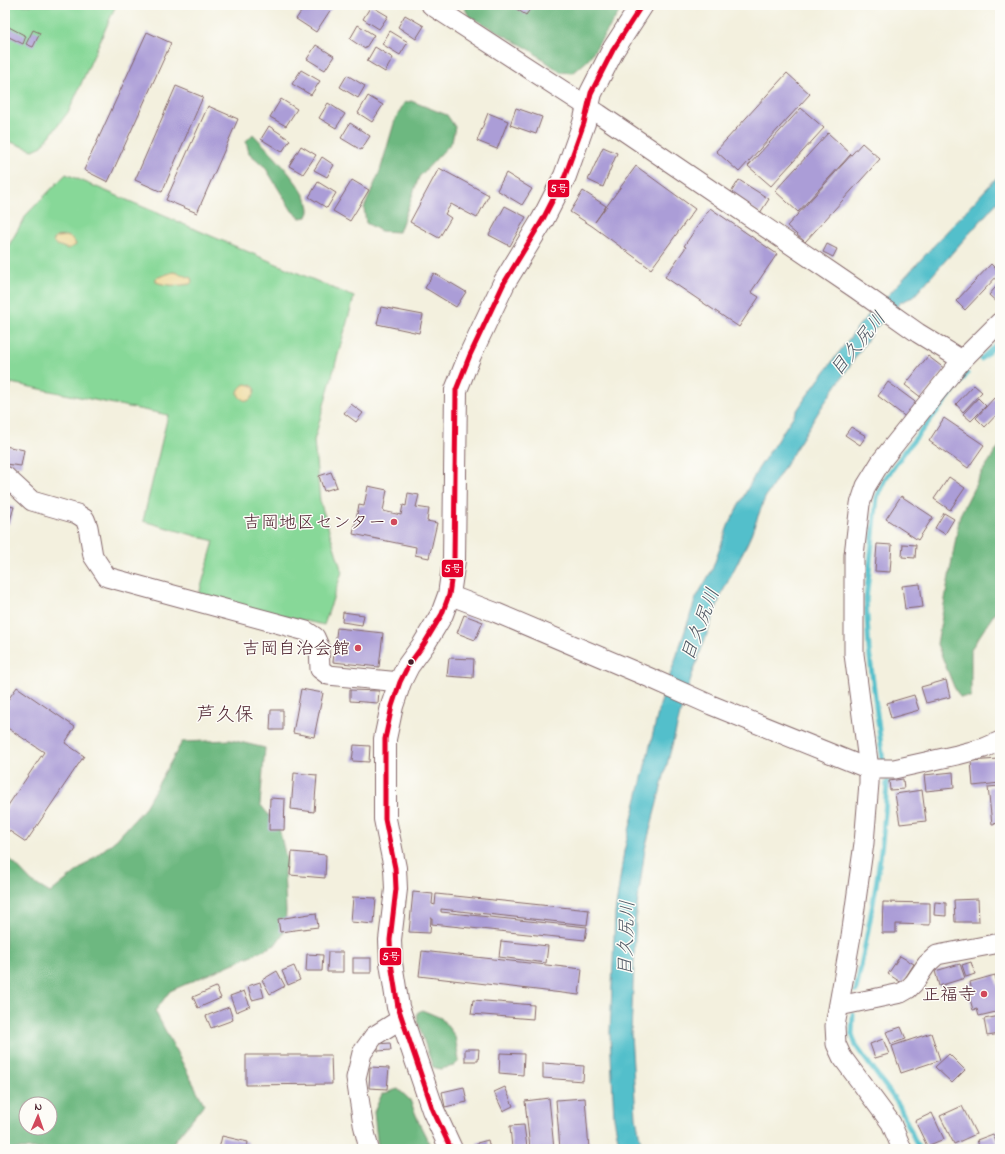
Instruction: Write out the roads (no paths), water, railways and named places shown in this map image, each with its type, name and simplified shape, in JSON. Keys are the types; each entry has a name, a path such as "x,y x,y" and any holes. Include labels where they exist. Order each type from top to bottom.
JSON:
{"street":[{"path":"431,5 665,159 914,330 962,360"},
{"path":"451,1149 433,1110 400,1018 391,963 390,940 396,889 395,868 385,819 384,739 392,706 400,682 408,666 424,644 442,614 449,595 454,560 456,390 470,355 504,283 542,219 565,176 584,123 590,93 613,50 642,5"},
{"path":"902,1149 891,1123 842,1057 836,1044 835,1026 851,936 864,843 869,782 869,769 854,654 854,555 860,504 866,486 882,460 962,360 1000,322"},
{"path":"5,476 32,501 77,514 85,520 88,527 93,556 107,577 306,631 315,637 319,646 320,669 328,675 400,682"},
{"path":"449,595 497,613 711,705 869,769 894,769 984,748 1000,741"},
{"path":"839,1006 901,993 914,983 927,964 937,956 1000,943"},
{"path":"369,1149 362,1124 356,1078 362,1053 374,1036 400,1018"}],"water":[{"name":"目久尻川","path":"1000,174 1000,199 913,297 901,302 874,330 821,408 765,498 748,542 721,595 691,678 681,711 645,849 636,913 631,1034 636,1117 642,1149 620,1149 614,1118 610,1033 615,914 624,851 660,705 696,598 712,570 728,526 758,469 806,397 860,324"}],"waterway":[{"path":"981,359 1000,341"},
{"path":"883,761 869,650 866,600 877,497 885,479 906,450 967,374"},
{"path":"856,991 880,861 887,782"},
{"path":"853,1014 852,1034 856,1046 899,1105 919,1149"}],"place":[{"name":"吉岡地区センター","path":"394,522"},
{"name":"吉岡自治会館","path":"358,648"},
{"name":"正福寺","path":"984,994"}],"district":[{"name":"芦久保","path":"225,713"}]}
